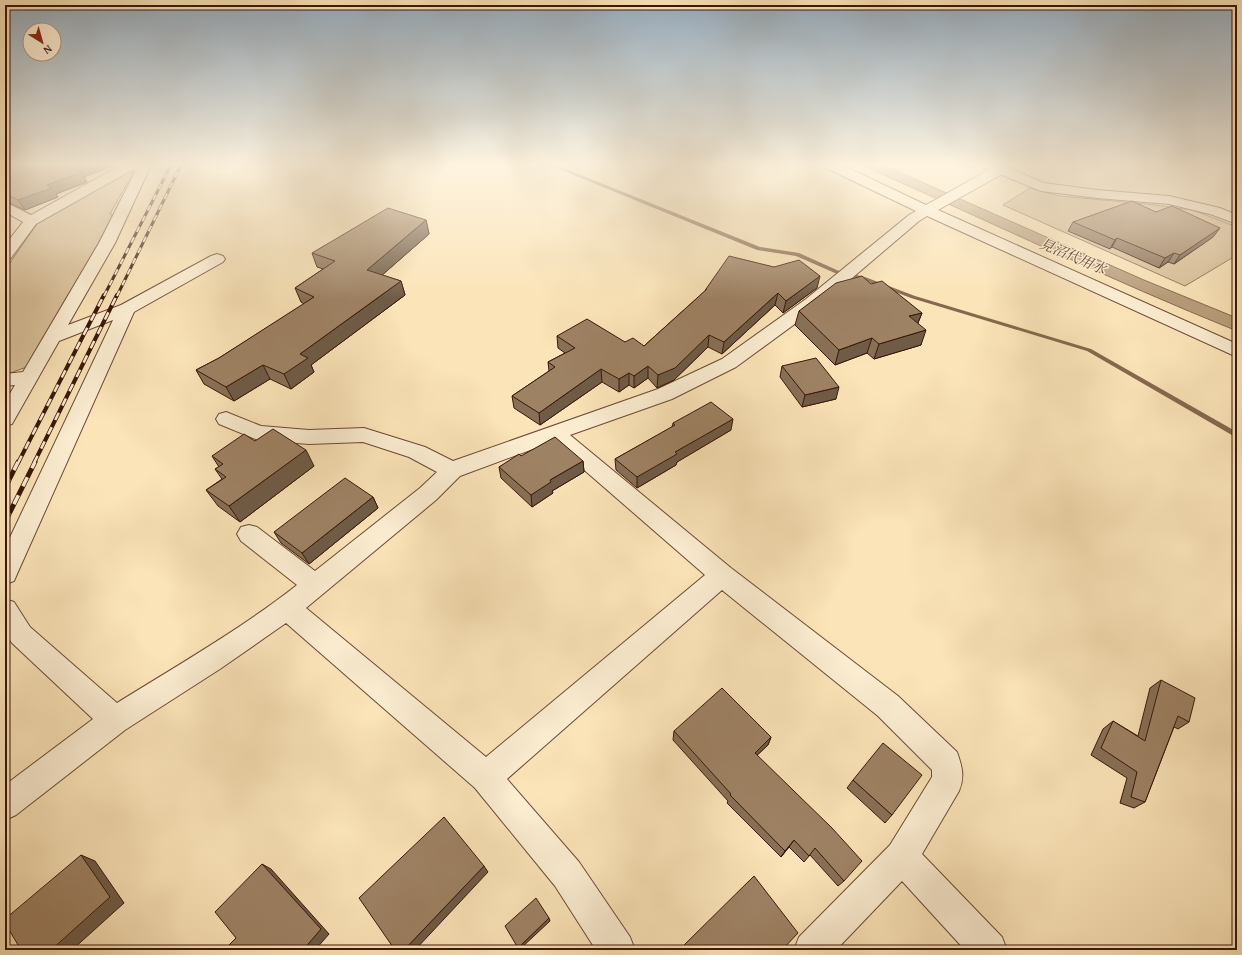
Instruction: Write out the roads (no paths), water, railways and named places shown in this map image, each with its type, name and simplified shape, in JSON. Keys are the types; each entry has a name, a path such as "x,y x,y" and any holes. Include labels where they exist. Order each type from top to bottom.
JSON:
{"street":[{"path":"11,210 31,221"},
{"path":"5,255 31,221 51,210"},
{"path":"5,419 107,243 123,210"},
{"path":"5,804 115,720 210,660 287,608 428,494 452,470 665,394 729,363 812,303 914,218 929,210"},
{"path":"938,210 1237,351"},
{"path":"1209,210 1237,220"},
{"path":"53,337 126,309 217,259"},
{"path":"5,574 126,309"},
{"path":"5,380 29,377"},
{"path":"226,419 258,433 309,437 364,435 416,452 452,470"},
{"path":"554,433 722,575 888,706 946,763 948,780 902,857 812,950"},
{"path":"249,534 315,585"},
{"path":"486,777 722,575"},
{"path":"287,608 486,777 567,874 617,950"},
{"path":"5,610 21,635 115,720"},
{"path":"902,857 989,950"}],"water":[{"name":"見沼代用水","path":"960,210 984,210 1144,280 1237,318 1237,331 1190,311 1095,271"}],"waterway":[{"path":"661,210 759,249 797,254 837,272 863,278 913,297 1089,350 1237,435"}],"railway":[{"path":"104,296 148,210"},
{"path":"117,296 159,210"},
{"path":"18,463 104,295"},
{"path":"34,463 117,295"},
{"path":"5,488 18,462"},
{"path":"5,522 35,462"}]}
